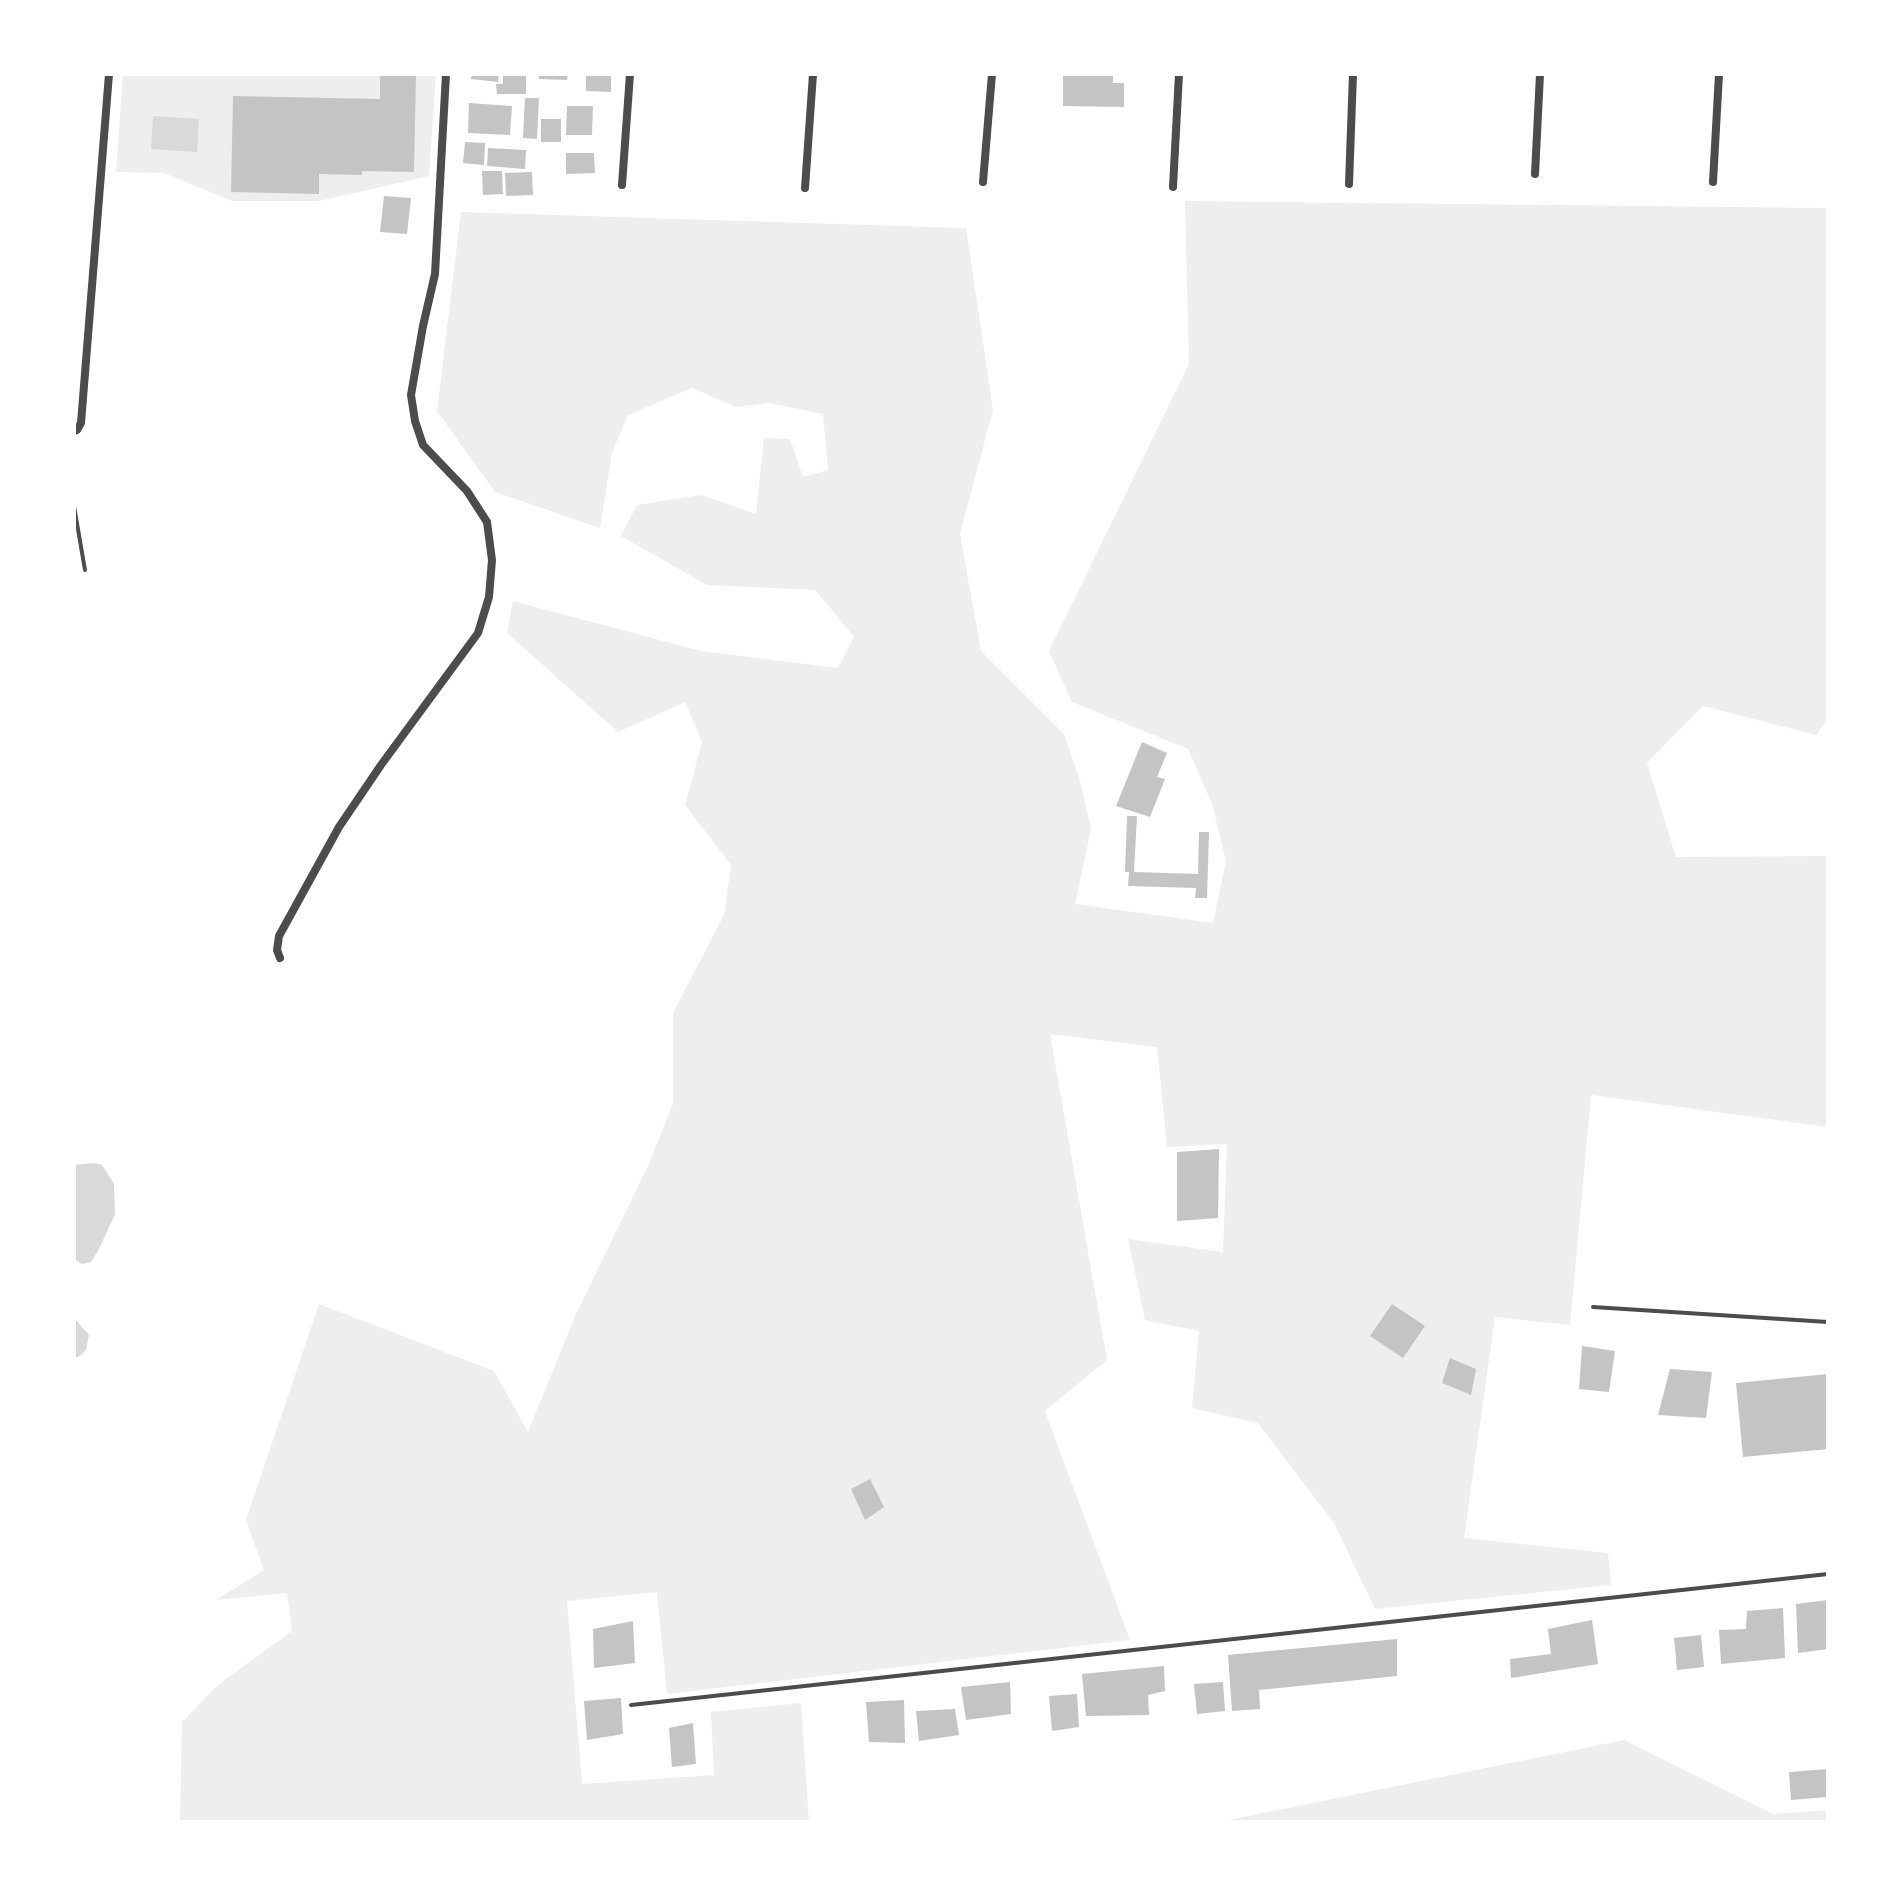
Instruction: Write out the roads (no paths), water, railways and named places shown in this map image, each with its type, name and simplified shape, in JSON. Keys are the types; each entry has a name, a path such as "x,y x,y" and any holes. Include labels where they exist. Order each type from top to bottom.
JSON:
{"street":[{"path":"74,431 81,423 109,74"},
{"path":"280,958 277,950 279,936 339,827 478,633 489,597 492,560 487,522 467,491 423,445 411,395 435,274 446,74"},
{"path":"622,185 630,74"},
{"path":"805,188 813,74"},
{"path":"983,182 992,74"},
{"path":"1173,187 1179,74"},
{"path":"1349,184 1353,74"},
{"path":"1535,174 1540,74"},
{"path":"1713,182 1719,74"}],"lane":[{"path":"74,506 85,570"},
{"path":"1593,1307 1828,1322"},
{"path":"631,1705 1828,1574"}]}
